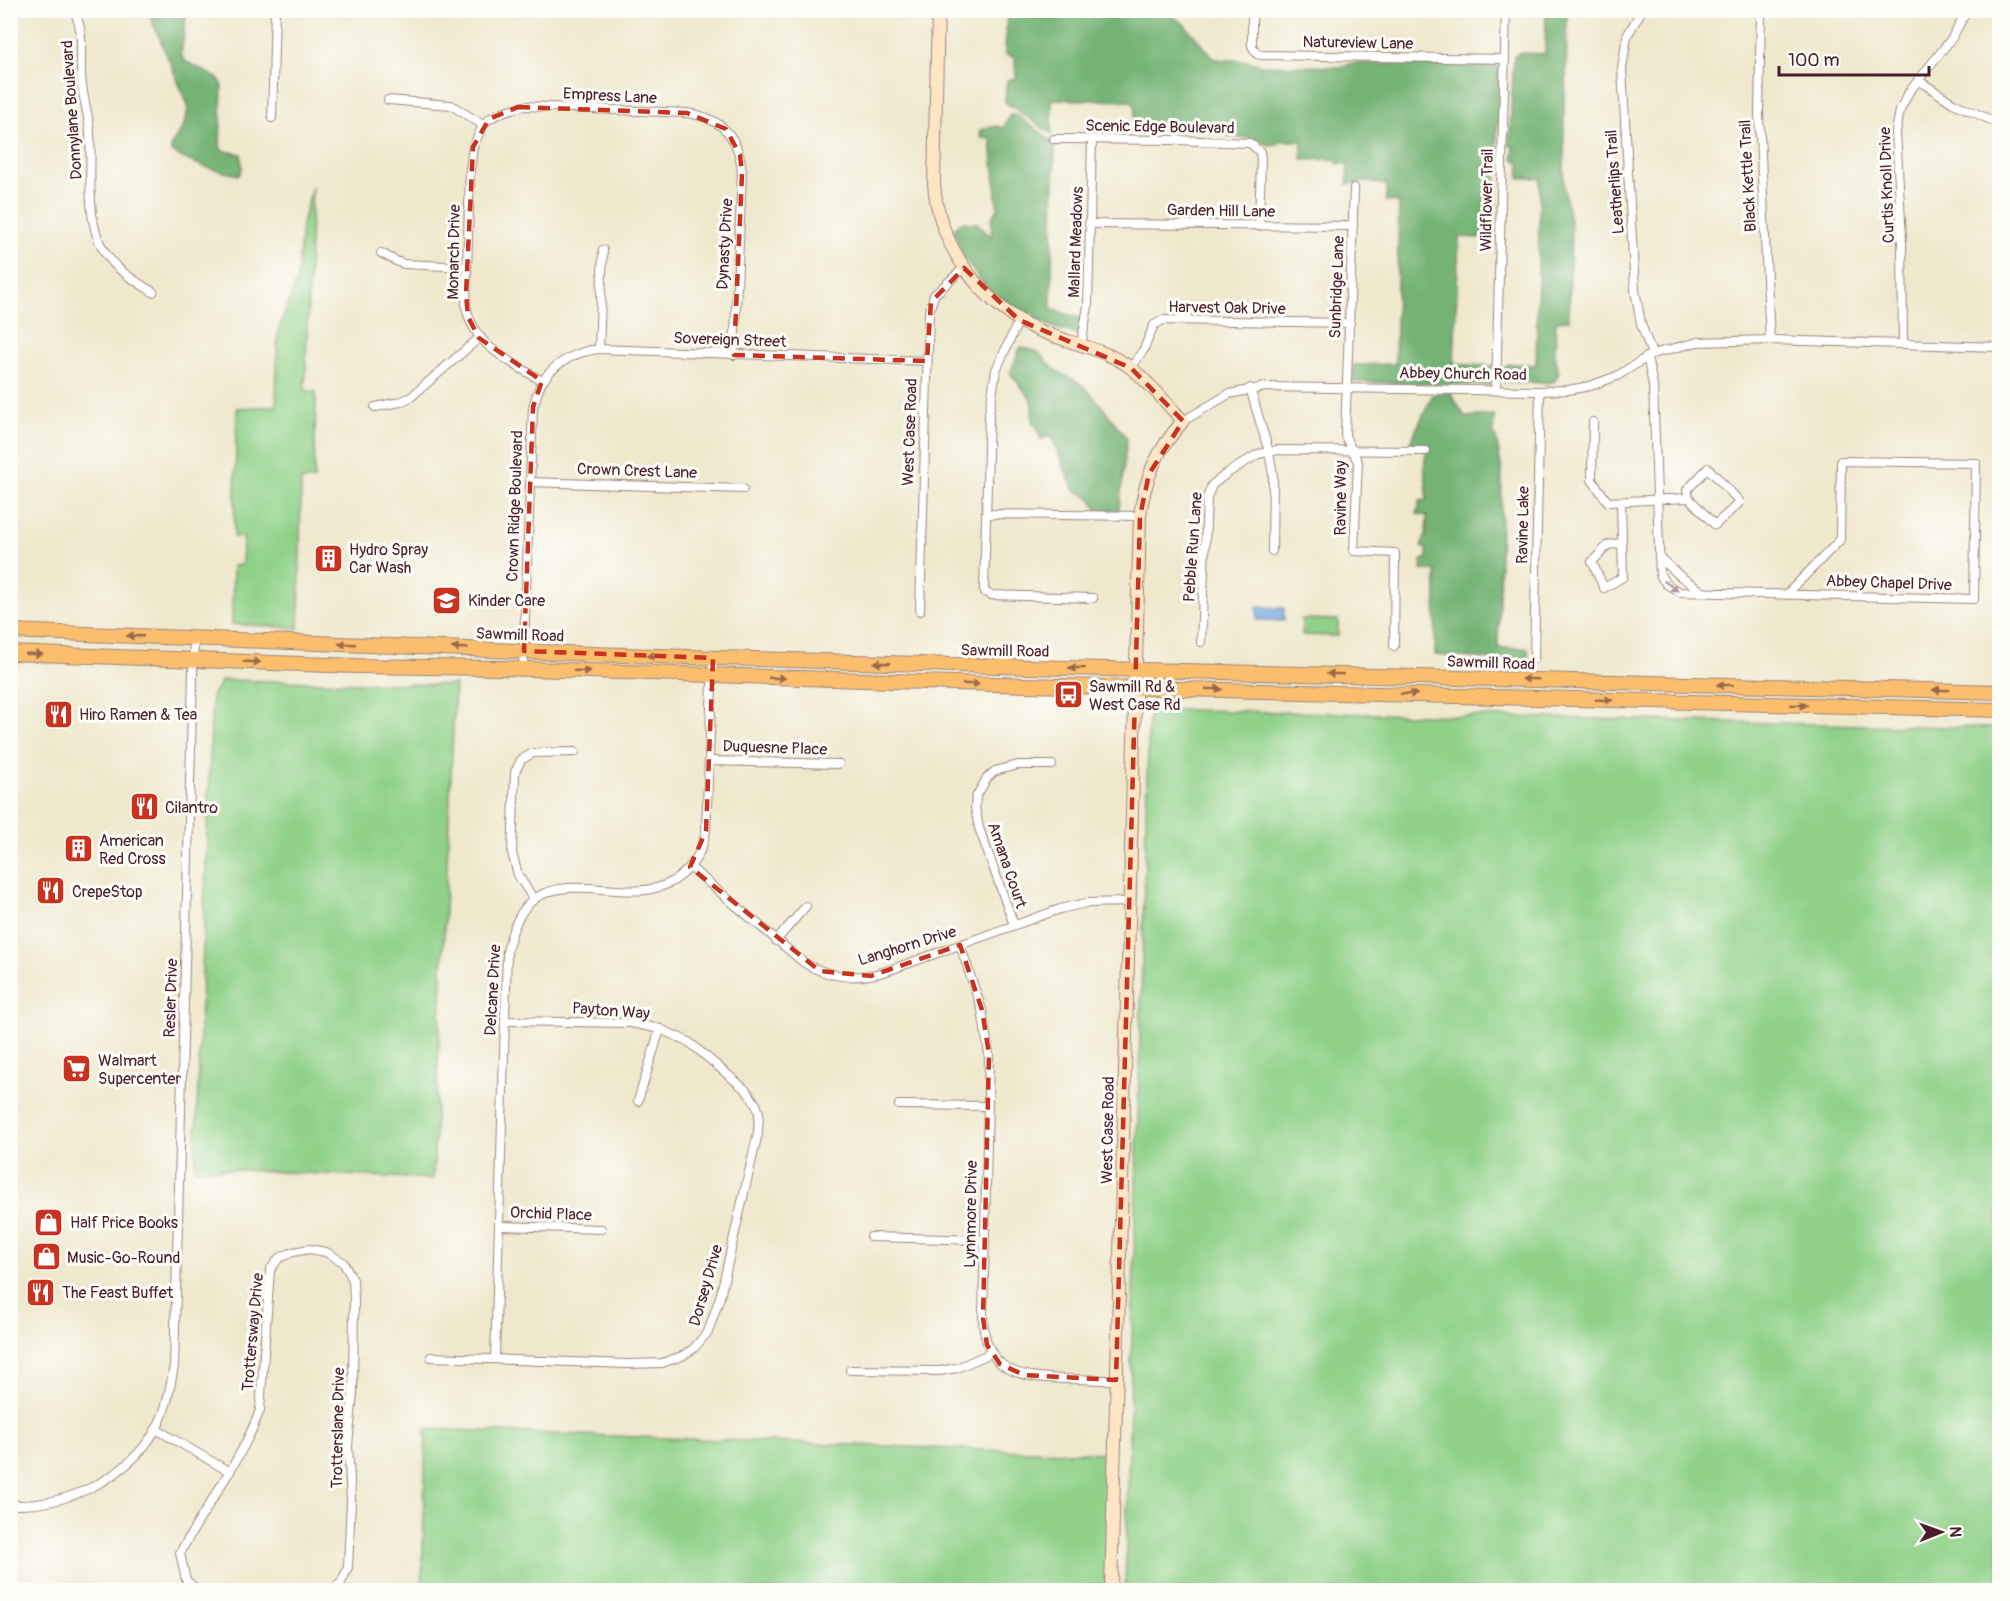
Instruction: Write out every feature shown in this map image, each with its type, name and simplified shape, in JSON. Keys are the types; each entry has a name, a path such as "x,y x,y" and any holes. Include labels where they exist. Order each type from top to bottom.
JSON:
{"main road":[{"path":"938,10 935,197 952,245 964,268 990,297 1019,320 1042,332 1097,350 1131,368 1183,421"},
{"name":"Abbey Church Road","path":"1135,669 1140,516 1149,474 1163,447 1183,421"},
{"name":"Sawmill Road","path":"10,631 713,658 2000,692"},
{"name":"Sawmill Road","path":"10,653 712,676 2000,710"},
{"name":"West Case Road","path":"1111,1590 1135,669"}],"street":[{"name":"Donnylane Boulevard","path":"73,10 80,25 81,77 90,130 91,206 95,230 103,250 113,263 132,279 153,292"},
{"path":"272,118 275,10"},
{"name":"Natureview Lane","path":"1252,10 1252,46 1257,54 1261,55 1505,59"},
{"name":"Wildflower Trail","path":"1496,390 1506,10"},
{"name":"Leatherlips Trail","path":"1642,10 1627,36 1622,69 1635,290 1650,356"},
{"name":"Black Kettle Trail","path":"1761,10 1759,114 1770,340"},
{"name":"Curtis Knoll Drive","path":"1903,344 1903,257 1896,132 1900,110 1918,80 1952,38 1967,10"},
{"path":"1918,80 1953,104 2000,124"},
{"path":"388,100 451,105 483,125"},
{"name":"Empress Lane","path":"483,125 497,114 518,107 576,108 695,114 718,123 732,137"},
{"name":"Monarch Drive","path":"479,338 468,317 466,267 471,158 473,147 483,125"},
{"name":"Dynasty Drive","path":"732,137 740,155 742,174 734,355"},
{"name":"Scenic Edge Boulevard","path":"1054,139 1250,143 1260,152 1261,159 1259,226"},
{"name":"Mallard Meadows","path":"1081,345 1088,306 1092,140"},
{"name":"Sunbridge Lane","path":"1346,387 1354,188"},
{"name":"Garden Hill Lane","path":"1089,224 1353,226"},
{"path":"599,349 603,250"},
{"path":"381,253 404,264 466,267"},
{"name":"West Case Road","path":"920,611 929,312 931,302 941,287 964,268"},
{"path":"1019,320 996,370 992,390 989,414 983,585 985,592 991,595 1093,598"},
{"name":"Harvest Oak Drive","path":"1131,368 1144,349 1154,325 1163,320 1350,323"},
{"path":"375,407 400,402 411,397 479,338 542,381"},
{"name":"Abbey Church Road","path":"1183,421 1222,398 1250,388 1281,386 1568,390 1590,386 1617,375 1650,356 1698,342 1770,340 2000,347"},
{"name":"Sovereign Street","path":"542,381 563,361 599,349 927,361"},
{"name":"Abbey Chapel Drive","path":"1650,356 1660,575 1666,584 1680,592 1974,599 1976,463 1841,461 1840,540 1787,594"},
{"name":"Crown Ridge Boulevard","path":"523,669 533,407 542,381"},
{"name":"Ravine Way","path":"1346,387 1345,436 1358,462 1354,551 1395,553 1394,646"},
{"path":"1250,388 1269,452 1273,475 1272,551"},
{"name":"Ravine Lake","path":"1534,659 1540,391"},
{"path":"1593,422 1592,480 1608,502 1689,498"},
{"name":"Pebble Run Lane","path":"1202,642 1209,491 1212,485 1258,454 1278,450 1426,451"},
{"path":"1708,468 1740,502 1715,525 1689,498 1687,490 1708,468"},
{"name":"Crown Crest Lane","path":"530,482 743,489"},
{"path":"1621,502 1623,577 1604,588 1592,562 1608,545 1622,543"},
{"path":"987,514 1140,516"},
{"path":"1659,557 1674,572 1703,592"},
{"name":"Resler Drive","path":"10,1505 46,1502 69,1497 91,1488 116,1473 131,1459 156,1428 168,1400 174,1366 194,638"},
{"path":"575,752 533,753 521,760 515,772 512,853 518,875 534,900 558,890 633,891 652,889 670,883 690,867 704,841 710,761 713,658"},
{"name":"Duquesne Place","path":"710,761 839,764"},
{"name":"Amana Court","path":"1014,925 979,828 975,808 976,797 987,778 995,771 1018,765 1052,765"},
{"name":"Langhorn Drive","path":"690,867 776,941 812,968 837,976 871,976 1080,904 1129,902"},
{"name":"Delcane Drive","path":"495,1359 507,952 515,923 534,900"},
{"path":"776,941 806,906"},
{"name":"Lynnmore Drive","path":"960,945 982,1010 990,1054 983,1327 991,1353"},
{"name":"Payton Way","path":"505,1021 631,1023 660,1029 689,1042 734,1080"},
{"path":"638,1101 660,1029"},
{"name":"Dorsey Drive","path":"431,1357 628,1364 662,1363 682,1356 704,1339 711,1326 720,1297 759,1132 759,1113 756,1104 746,1090 734,1080"},
{"path":"899,1105 987,1106"},
{"name":"Orchid Place","path":"500,1226 601,1229"},
{"path":"871,1237 984,1240"},
{"name":"Trottersway Drive","path":"195,1589 186,1580 180,1553 230,1472 253,1430 260,1410 270,1270 279,1258 292,1252 309,1249 326,1252 343,1262"},
{"name":"Trotterslane Drive","path":"331,1590 341,1584 348,1567 350,1514 348,1444 353,1393 354,1300 353,1280 343,1262"},
{"path":"850,1370 939,1371 957,1368 991,1353 1000,1364 1024,1376 1116,1380"},
{"path":"156,1428 230,1472"}],"highlighted area":[{"path":"518,107 687,113 726,129 740,155 742,174 734,355 927,361 931,302 964,268 1019,320 1131,368 1183,421 1149,474 1140,516 1116,1380 1024,1375 1000,1364 987,1345 983,1318 989,1054 982,1010 960,945 871,976 820,971 690,867 706,831 713,658 524,651 533,407 542,381 479,338 468,317 466,294 473,147 489,119"}],"green space":[{"path":"148,11 187,11 181,55 185,61 219,79 222,84 220,148 241,154 242,169 239,175 195,163 171,151 171,145 185,121 188,105"},
{"path":"1007,11 1165,11 1184,24 1215,59 1246,61 1262,65 1340,67 1352,63 1499,67 1495,229 1484,228 1484,238 1459,237 1454,364 1493,366 1492,385 1353,382 1354,365 1395,364 1399,202 1386,201 1387,185 1367,182 1347,184 1348,164 1337,164 1336,159 1302,160 1302,141 1283,141 1269,145 1250,138 1228,137 1228,126 1134,124 1135,106 1131,101 1052,99 1052,134 1005,102 1007,80 1016,78 1015,58 1005,54"},
{"path":"1546,11 1567,11 1564,187 1571,226 1569,320 1556,321 1555,360 1559,373 1555,381 1548,383 1503,381 1504,368 1508,364 1536,365 1540,178 1519,178 1520,163 1513,158 1514,147 1509,145 1514,56 1518,53 1545,54"},
{"path":"1015,114 1055,143 1051,309 1082,319 1080,335 1057,329 1032,318 987,289 963,257 954,229 961,222 977,223 991,237 992,218 999,208 991,138 981,138 980,130 996,126 1003,128 1010,115"},
{"path":"312,187 305,391 316,392 314,480 301,480 299,628 232,624 233,566 242,565 243,537 234,537 237,408 276,406 278,331 297,280 302,224"},
{"path":"1020,348 1042,355 1057,371 1082,385 1127,438 1119,510 1097,510 1092,499 1073,489 1051,435 1041,439 1037,427 1032,422 1032,400 1010,373"},
{"path":"1450,392 1465,417 1494,415 1493,434 1496,437 1502,472 1498,648 1528,648 1528,662 1435,655 1436,571 1421,570 1422,560 1427,559 1427,549 1421,547 1426,535 1427,516 1417,514 1420,501 1427,500 1425,462 1427,449 1409,445 1433,394"},
{"path":"1302,619 1338,620 1338,636 1302,635"},
{"path":"222,680 455,685 433,1179 195,1168 212,696"},
{"path":"1149,709 1999,728 1999,1590 1125,1590"},
{"path":"426,1429 1110,1453 1107,1590 422,1590"}],"water":[{"path":"1257,607 1284,608 1284,621 1257,620"}],"place":[{"name":"Hydro Spray Car Wash","path":"328,558"},
{"name":"Kinder Care","path":"447,600"},
{"name":"Sawmill Rd & West Case Rd","path":"1068,695"},
{"name":"Hiro Ramen & Tea","path":"58,714"},
{"name":"Cilantro","path":"144,807"},
{"name":"American Red Cross","path":"78,849"},
{"name":"CrepeStop","path":"51,891"},
{"name":"Walmart Supercenter","path":"77,1069"},
{"name":"Half Price Books","path":"49,1222"},
{"name":"Music-Go-Round","path":"46,1257"},
{"name":"The Feast Buffet","path":"41,1292"}]}
